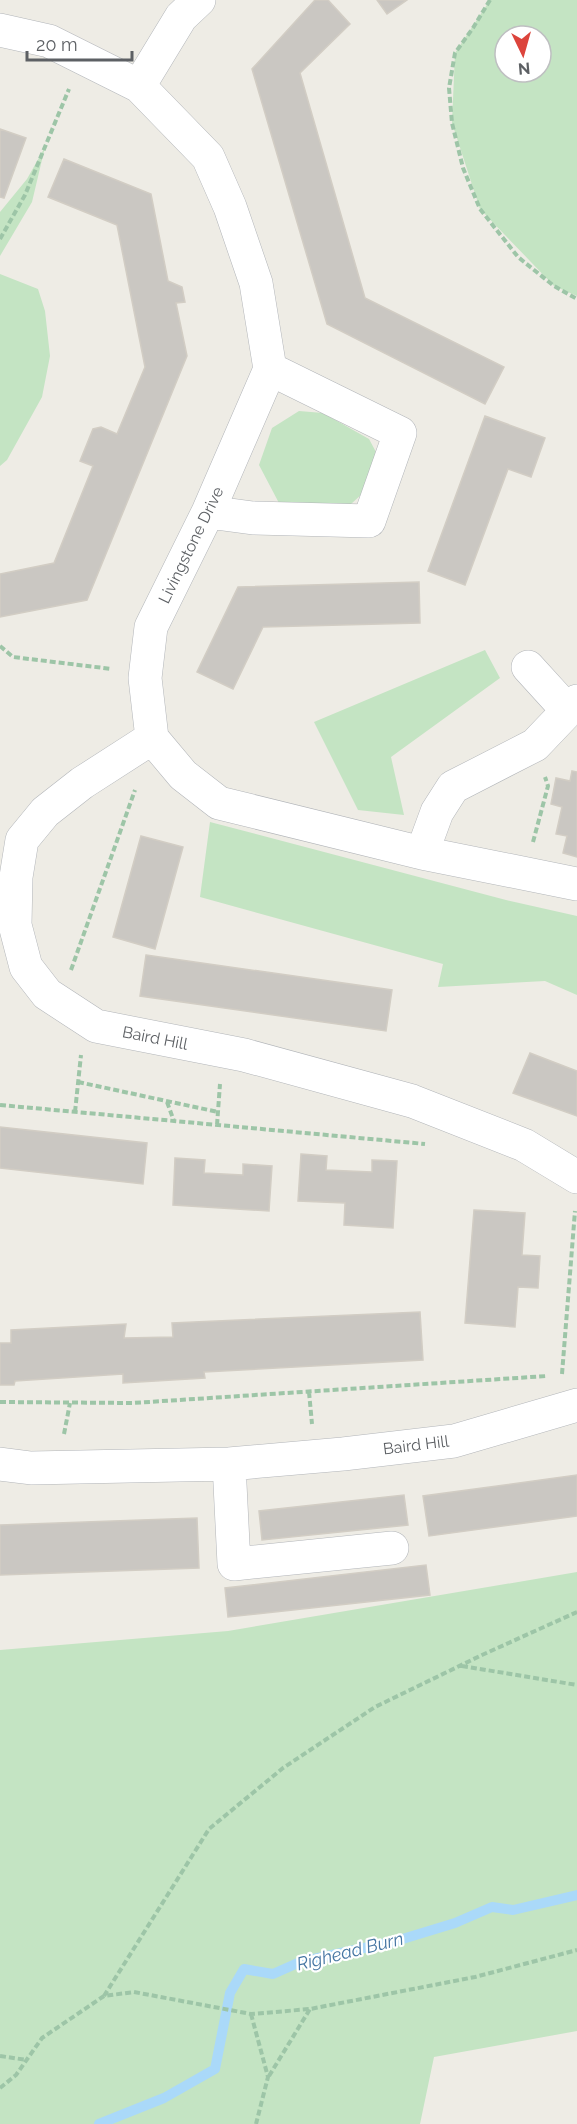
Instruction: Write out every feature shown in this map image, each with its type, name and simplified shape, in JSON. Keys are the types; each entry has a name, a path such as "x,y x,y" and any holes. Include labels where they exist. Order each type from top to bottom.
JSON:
{"street":[{"path":"139,86 181,17 199,0"},
{"path":"0,30 49,41 139,86 208,157 231,207 256,283 270,369 400,433 369,521 253,518 208,512"},
{"name":"Livingstone Drive","path":"142,745 150,627 208,512 270,369"},
{"path":"422,853 437,812 453,787 535,745 573,706 528,667"},
{"path":"142,745 219,803 422,853 577,884"},
{"name":"Baird Hill","path":"142,745 82,783 45,812 22,840 16,877 15,925 26,967 47,994 96,1026 244,1055 412,1101 524,1145 577,1189"},
{"name":"Baird Hill","path":"0,1464 31,1468 229,1464 343,1454 454,1441 569,1408"},
{"path":"229,1464 234,1564 392,1548"}],"path":[{"path":"490,0 455,53 449,88 452,123 463,168 480,210 518,256 554,286 577,299"},
{"path":"0,239 25,195 70,87"},
{"path":"0,646 13,657 109,669 145,678"},
{"path":"75,1112 78,1082 72,1010 138,781 142,745"},
{"path":"536,828 548,786"},
{"path":"78,1082 218,1112"},
{"path":"167,1101 174,1121"},
{"path":"0,1105 419,1144 433,1144 468,1123"},
{"path":"569,1408 562,1375 577,1189"},
{"path":"0,1402 133,1403 562,1375"},
{"path":"0,2088 16,2076 42,2038 104,1996 209,1829 283,1768 375,1707 577,1612"},
{"path":"462,1665 577,1685"},
{"path":"104,1996 134,1992 251,2014 310,2009 475,1977 577,1950"},
{"path":"255,2124 268,2077 310,2009"},
{"path":"251,2014 268,2077"},
{"path":"0,2056 27,2060"}],"green space":[{"path":"490,0 577,0 577,296 554,286 480,209 452,123 455,53"},
{"path":"45,147 32,202 0,256 0,212 27,179"},
{"path":"0,274 38,289 45,311 50,356 42,397 7,460 0,466"},
{"path":"299,411 323,413 369,439 376,452 362,494 351,504 280,505 259,465 272,428"},
{"path":"485,650 500,678 391,757 404,815 358,810 314,722"},
{"path":"210,822 506,900 577,916 577,995 545,981 438,987 443,964 200,897"},
{"path":"577,1572 577,2031 434,2057 420,2124 0,2124 0,1650 228,1631"}],"building":[{"path":"315,0 328,0 350,24 300,73 365,298 504,367 485,404 327,324 252,69"},
{"path":"377,0 407,0 387,14"},
{"path":"0,129 26,138 4,198 0,197"},
{"path":"64,159 151,194 168,281 182,287 185,302 176,303 187,356 87,600 0,617 0,574 54,563 93,466 80,461 93,429 101,427 117,434 145,367 117,225 48,197"},
{"path":"485,416 545,438 531,477 508,469 465,585 428,571"},
{"path":"419,582 420,623 263,627 233,689 197,672 238,587"},
{"path":"572,771 577,772 577,857 563,853 567,836 556,834 562,807 551,804 556,778 570,781"},
{"path":"141,836 183,847 155,949 113,937"},
{"path":"146,955 392,990 386,1031 140,996"},
{"path":"530,1053 577,1071 577,1116 513,1093"},
{"path":"0,1127 147,1143 143,1184 0,1168"},
{"path":"301,1154 327,1156 326,1170 372,1172 372,1160 397,1161 393,1228 344,1225 345,1203 298,1201"},
{"path":"175,1158 205,1160 204,1173 243,1175 243,1164 272,1166 269,1211 173,1205"},
{"path":"474,1210 525,1213 522,1255 540,1256 538,1288 518,1287 515,1327 465,1323"},
{"path":"420,1312 423,1360 204,1372 205,1378 123,1383 123,1374 15,1381 14,1385 0,1385 0,1343 11,1343 11,1330 126,1324 124,1338 173,1337 172,1323"},
{"path":"577,1475 577,1516 429,1536 423,1496"},
{"path":"404,1495 408,1525 262,1540 259,1511"},
{"path":"197,1518 199,1568 0,1575 0,1525"},
{"path":"426,1565 430,1595 228,1617 225,1588"}],"waterway":[{"name":"Righead Burn","path":"99,2124 164,2098 215,2069 230,1993 244,1969 273,1974 300,1962 396,1941 455,1923 492,1907 513,1910 577,1895"}]}
